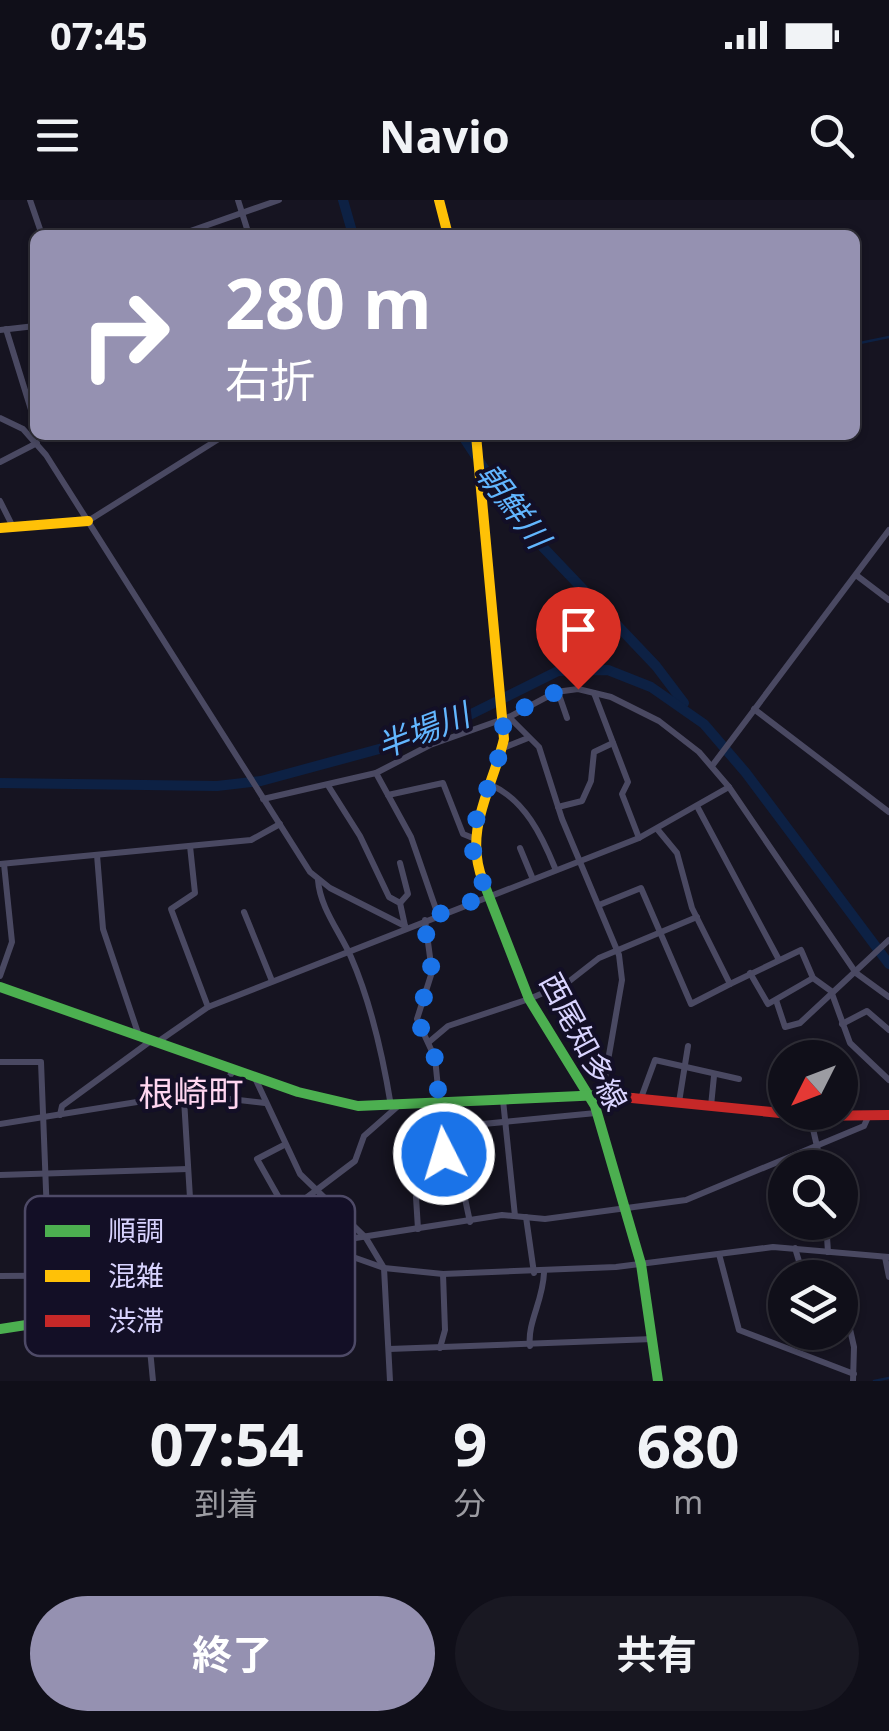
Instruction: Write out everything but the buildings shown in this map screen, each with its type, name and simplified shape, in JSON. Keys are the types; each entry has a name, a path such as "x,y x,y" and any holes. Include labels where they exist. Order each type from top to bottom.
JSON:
{"street":[{"path":"30,200 40,230"},
{"path":"238,200 248,230"},
{"path":"193,230 279,200"},
{"path":"439,200 447,230"},
{"path":"30,327 3,330 30,404"},
{"path":"0,418 19,426 30,436"},
{"path":"19,426 30,418"},
{"path":"34,440 318,880 323,903 348,950 394,1107"},
{"path":"0,528 88,520 218,440"},
{"path":"388,795 443,782 463,834 473,838 503,748 504,715 477,440"},
{"path":"0,462 37,443"},
{"path":"0,501 13,527"},
{"path":"713,765 889,530"},
{"path":"856,575 889,600"},
{"path":"262,797 329,787 376,772 558,692 594,692 659,720 713,765 857,972 889,997"},
{"path":"558,692 567,718"},
{"path":"594,692 628,782 622,794 640,838"},
{"path":"754,709 889,812"},
{"path":"504,715 539,747 558,807 617,950 622,980 602,1095"},
{"path":"503,748 528,738"},
{"path":"558,807 582,801 591,780 594,752 613,743"},
{"path":"376,772 411,837 438,915"},
{"path":"492,785 511,796 530,819 556,868"},
{"path":"329,787 360,836 389,897 400,903 405,926"},
{"path":"60,1114 66,1104 208,1006 405,926 640,838 729,787"},
{"path":"698,808 778,958"},
{"path":"0,976 12,942 2,864 254,840 280,824"},
{"path":"658,830 677,853 697,917 730,984"},
{"name":"西尾知多線","path":"473,838 473,856 529,1000 589,1095 596,1113 642,1264 658,1381"},
{"path":"190,846 195,894 171,910 208,1006"},
{"path":"520,848 532,877"},
{"path":"97,855 103,929 140,1036"},
{"path":"400,863 408,894 400,903"},
{"path":"318,880 405,926"},
{"path":"599,904 640,888 691,1004 778,958 802,950 813,978 832,994 850,1043 889,1080"},
{"path":"244,912 272,981"},
{"path":"429,1042 448,1026 529,1000 567,983 617,950 697,917"},
{"path":"418,1229 416,1198 444,1154 429,1042 417,1019 432,972 424,920"},
{"path":"776,1000 786,1028 808,1019 887,941"},
{"path":"750,974 768,1004 813,978"},
{"path":"0,987 336,1102 394,1107 602,1095 768,1112"},
{"path":"842,1024 867,1011 889,1030"},
{"path":"679,1102 688,1046"},
{"path":"0,1062 40,1060 48,1196"},
{"path":"641,1098 654,1060 739,1079"},
{"path":"217,1098 234,1070"},
{"path":"711,1106 714,1076"},
{"path":"255,1077 284,1144 321,1196"},
{"path":"0,1124 184,1099 217,1098 265,1104"},
{"path":"184,1099 190,1196"},
{"path":"503,1100 516,1216"},
{"path":"309,1196 354,1161 364,1136 394,1107"},
{"path":"442,1128 596,1113"},
{"path":"858,1117 889,1115"},
{"path":"355,1239 516,1216 695,1198 864,1126 868,1117"},
{"path":"464,1126 458,1166 470,1222"},
{"path":"815,1130 820,1150"},
{"path":"278,1196 257,1159 284,1144"},
{"path":"0,1176 188,1169"},
{"path":"526,1218 543,1297 528,1333 530,1346"},
{"path":"355,1228 384,1268 390,1381"},
{"path":"827,1240 828,1252"},
{"path":"795,1248 799,1260"},
{"path":"355,1258 384,1268 443,1274 539,1273 795,1248 887,1257 889,1277"},
{"path":"718,1254 739,1330 853,1378 852,1350"},
{"path":"440,1348 445,1330 443,1274"},
{"path":"0,1330 25,1324"},
{"path":"389,1349 653,1339"},
{"path":"151,1356 152,1381"}],"waterway":[{"name":"朝鮮川","path":"343,200 352,230"},
{"path":"860,343 889,337"},
{"name":"朝鮮川","path":"465,440 520,523 656,666 684,703"},
{"name":"半場川","path":"0,783 217,786 261,781 427,736 558,671 608,670 651,687 704,724 746,773 889,964"},
{"path":"874,1381 889,1378"}],"traffic: fast":[{"path":"483,881 529,999 595,1106 641,1264 658,1381"},
{"path":"0,987 298,1092 358,1106 602,1095 632,1098"},
{"path":"0,1329 25,1325"}],"traffic: slow":[{"path":"439,200 447,230"},
{"path":"476,440 504,739 478,827 476,845 483,881"},
{"path":"0,528 88,521"}],"traffic: jam":[{"path":"632,1098 810,1116 889,1115"}],"district":[{"name":"根崎町","path":"191,1094"}],"route":[{"path":"444,1154 435,1058 417,1019 432,972 424,920 488,895 473,856 473,833 499,764 503,718 556,692 578,689"}]}
